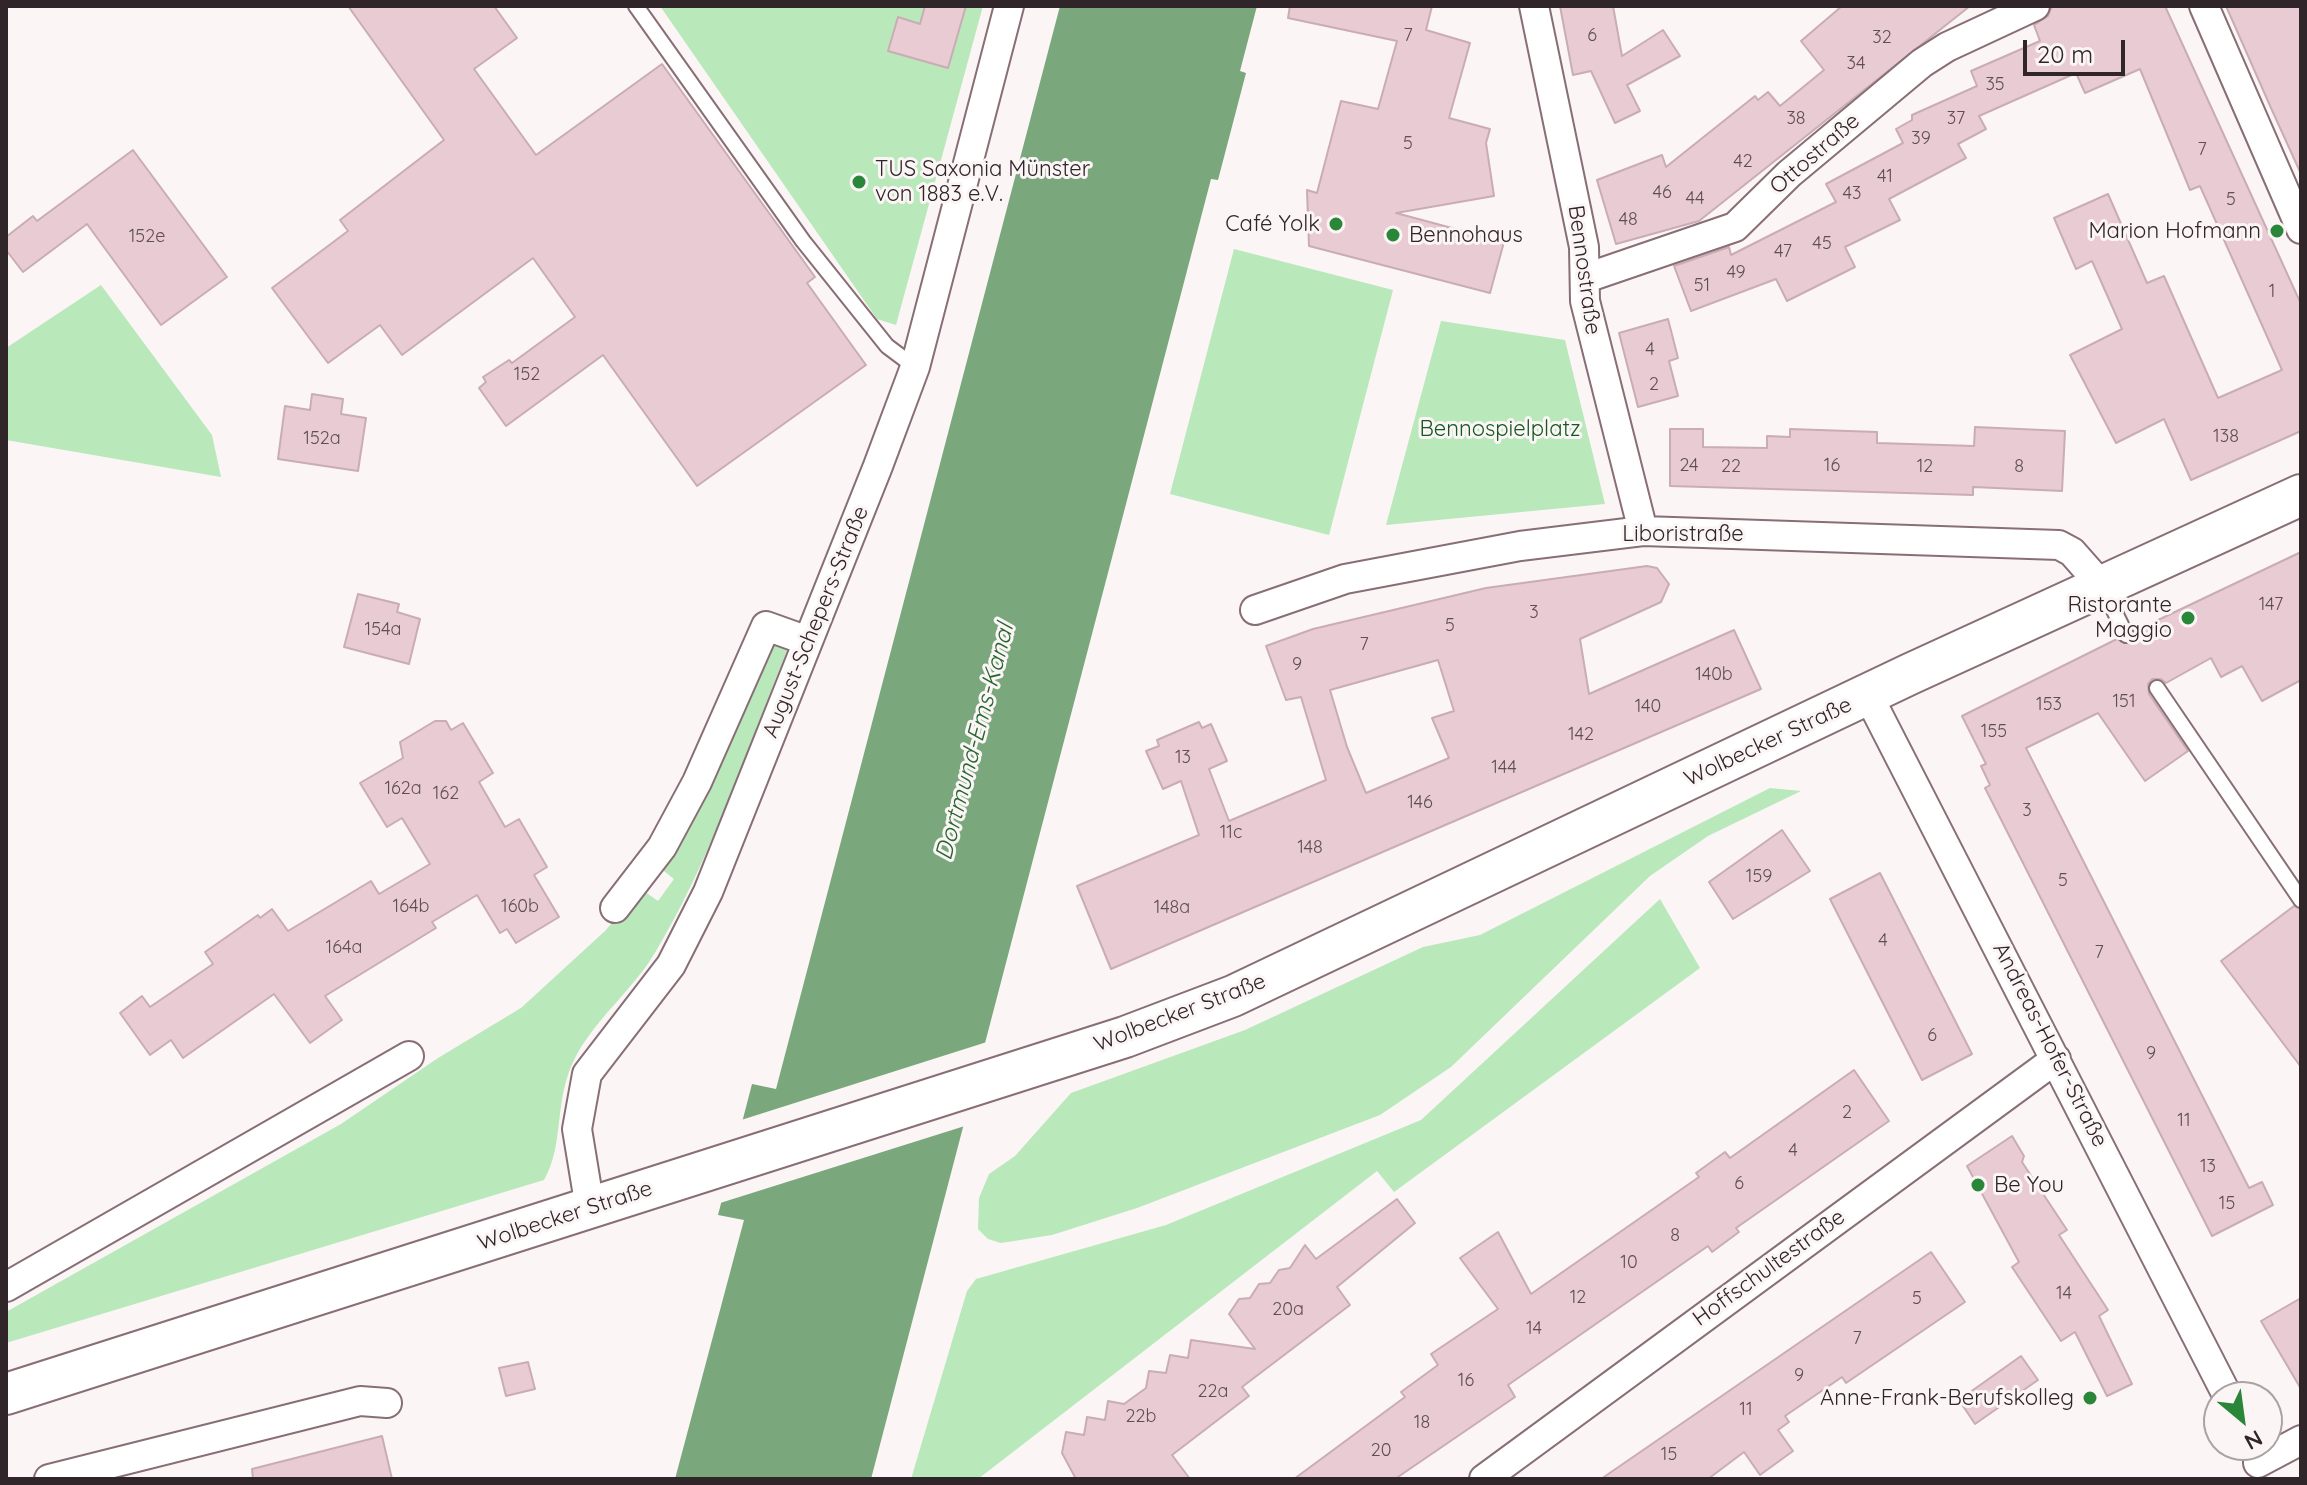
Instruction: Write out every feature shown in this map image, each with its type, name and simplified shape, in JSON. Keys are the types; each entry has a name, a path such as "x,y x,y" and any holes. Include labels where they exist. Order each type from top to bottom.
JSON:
{"main road":[{"name":"Wolbecker Straße","path":"6,1394 1125,1037 1233,996 2102,586 2299,501"}],"street":[{"name":"August-Schepers-Straße","path":"590,1208 577,1129 587,1074 659,981 686,938 708,892 808,641 915,367 1009,6"},
{"name":"Bennostraße","path":"1534,6 1584,247 1585,301 1594,345 1643,531"},
{"name":"Ottostraße","path":"1586,278 1735,227 1789,174 1922,63 1947,47 2035,6"},
{"path":"2204,6 2301,229"},
{"name":"Liboristraße","path":"1255,610 1345,579 1520,546 1643,531 2059,545 2072,552 2102,586"},
{"path":"615,908 662,847 697,782 766,626 808,641"},
{"name":"Andreas-Hofer-Straße","path":"1868,695 2220,1381"},
{"path":"6,1287 409,1056"},
{"name":"Hoffschultestraße","path":"1484,1479 2056,1059"},
{"path":"49,1479 360,1401 387,1403"},
{"path":"2258,1462 2301,1440"}],"lane":[{"path":"636,6 803,241 887,346 915,367"},
{"path":"2102,586 2126,635"},
{"path":"2157,688 2301,900"}],"green space":[{"name":"TUS Saxonia Münster von 1883 e.V.","path":"660,6 983,6 896,325 877,319"},
{"path":"1234,249 1393,290 1329,535 1170,494"},
{"path":"101,285 212,435 221,477 6,440 6,348"},
{"name":"Bennospielplatz","path":"1441,321 1565,340 1605,504 1386,525"},
{"path":"772,640 790,643 729,800 695,877 656,951 593,1030 575,1058 564,1090 555,1152 544,1180 6,1343 6,1312 341,1124 438,1058 521,1008 605,931 641,889 658,901 674,879 659,867"},
{"path":"1770,788 1801,791 1708,836 1650,876 1451,1067 1380,1115 1137,1208 1052,1235 1001,1243 988,1239 978,1229 979,1198 989,1174 1015,1156 1071,1093 1245,1030 1423,947 1480,935"},
{"path":"1660,899 1700,968 1394,1192 1377,1171 978,1479 911,1479 967,1291 976,1279 1166,1225 1421,1120"}],"water":[{"name":"Dortmund-Ems-Kanal","path":"1060,6 1257,6 1240,71 1246,73 1218,180 1211,179 871,1479 675,1479 744,1220 718,1215 752,1084 776,1089"}],"pier":[{"path":"990,1041 968,1125 717,1204 738,1121"}],"building":[{"path":"348,6 494,6 517,38 474,69 536,155 662,64 815,277 807,283 866,365 697,486 603,355 506,426 479,388 486,382 483,377 509,360 512,363 575,317 533,258 402,355 380,325 328,363 272,288 348,231 340,220 444,140"},
{"path":"925,6 966,6 948,68 888,51 898,17 920,24"},
{"path":"1290,6 1432,6 1426,30 1470,43 1449,118 1490,129 1486,143 1494,196 1396,213 1504,242 1490,293 1309,246 1307,190 1317,193 1341,101 1378,109 1397,41 1288,18"},
{"path":"1560,6 1613,6 1622,56 1663,30 1680,56 1627,85 1640,111 1615,123 1591,71 1573,75"},
{"path":"1842,6 1970,6 1699,221 1616,244 1597,180 1662,155 1666,167 1755,96 1758,100 1768,92 1780,106 1824,70 1801,41"},
{"path":"2052,6 2165,6 2301,304 2301,431 2191,480 2164,419 2116,443 2070,355 2122,329 2092,261 2076,269 2054,218 2108,194 2147,283 2164,276 2218,398 2282,370 2200,186 2190,190 2140,69 2085,93 2076,73 1979,116 1986,129 1958,144 1966,158 1889,199 1900,220 1845,247 1855,267 1787,301 1776,279 1691,311 1674,266 1729,247 1731,255 1836,202 1826,184 1903,143 1896,129 1912,120 1912,115 1977,86 1971,71 2040,41 2034,25 2048,16"},
{"path":"2226,6 2301,6 2301,174 2271,108"},
{"path":"133,150 227,277 161,325 87,224 23,272 6,250 6,237 33,216 37,221"},
{"path":"1668,319 1678,358 1669,361 1678,396 1638,407 1619,333"},
{"path":"312,394 343,399 341,414 366,418 358,471 278,459 285,406 310,410"},
{"path":"1975,427 2065,431 2062,491 1973,487 1973,495 1670,486 1670,429 1703,429 1703,447 1767,448 1767,436 1790,437 1790,429 1877,432 1877,443 1974,446"},
{"path":"2301,552 2301,680 2262,701 2242,666 2221,677 2211,658 2166,683 2161,679 2152,679 2148,684 2149,694 2188,751 2145,781 2098,713 2026,748 2249,1188 2262,1182 2273,1205 2212,1236 1985,788 1990,785 1981,766 1986,764 1962,716 2117,639 2130,644 2135,640 2135,631"},
{"path":"1647,566 1657,568 1669,584 1661,602 1580,639 1589,694 1734,630 1761,689 1111,969 1077,886 1199,835 1181,781 1163,789 1146,751 1159,746 1157,740 1199,722 1202,728 1211,724 1227,761 1209,769 1229,821 1326,780 1301,697 1286,700 1266,646 1313,629 1486,588","holes":["1438,660 1454,711 1432,718 1449,758 1366,793 1347,747 1330,690"]},
{"path":"358,594 399,604 397,612 420,619 409,664 344,647"},
{"path":"435,721 446,721 451,730 463,723 493,773 479,782 505,827 519,819 547,867 534,875 559,917 516,943 507,929 500,933 477,895 432,922 436,928 325,996 342,1020 310,1043 274,994 183,1058 171,1040 150,1055 120,1013 142,996 150,1007 213,964 205,952 258,915 260,918 272,909 288,931 371,881 379,894 430,864 402,818 387,827 360,783 403,758 400,742"},
{"path":"1782,830 1810,871 1733,919 1709,882"},
{"path":"1880,873 1972,1054 1922,1080 1830,899"},
{"path":"2294,906 2301,910 2301,1067 2221,961"},
{"path":"1854,1070 1889,1121 1736,1228 1739,1232 1712,1252 1708,1246 1508,1385 1515,1397 1395,1479 1294,1479 1405,1397 1401,1392 1438,1365 1431,1354 1498,1309 1460,1258 1498,1232 1531,1294 1699,1177 1696,1173 1725,1152 1730,1158"},
{"path":"2012,1136 2024,1156 2022,1162 2067,1230 2059,1235 2108,1310 2099,1316 2132,1384 2107,1396 2075,1332 2061,1341 2012,1267 2019,1262 1967,1166"},
{"path":"1397,1199 1415,1223 1337,1287 1350,1305 1242,1387 1249,1396 1172,1455 1190,1479 1076,1479 1062,1453 1066,1432 1084,1435 1087,1417 1105,1420 1108,1401 1124,1404 1146,1388 1149,1371 1166,1373 1170,1355 1188,1358 1191,1340 1255,1349 1229,1314 1239,1299 1250,1298 1259,1284 1270,1283 1279,1270 1290,1268 1305,1245 1316,1259"},
{"path":"1931,1252 1965,1302 1846,1383 1842,1377 1785,1416 1789,1422 1778,1430 1793,1451 1760,1475 1744,1452 1708,1479 1601,1479"},
{"path":"2301,1298 2301,1389 2261,1321"},
{"path":"2021,1356 2038,1380 1975,1424 1959,1400"},
{"path":"528,1362 535,1389 506,1396 499,1368"},
{"path":"382,1436 392,1479 253,1479 252,1469"}],"place":[{"name":"TUS Saxonia Münster von 1883 e.V.","path":"859,182"},
{"name":"Café Yolk","path":"1336,224"},
{"name":"Marion Hofmann","path":"2277,231"},
{"name":"Bennohaus","path":"1393,235"},
{"name":"Ristorante Maggio","path":"2188,618"},
{"name":"Be You","path":"1978,1185"},
{"name":"Anne-Frank-Berufskolleg","path":"2090,1398"}]}
